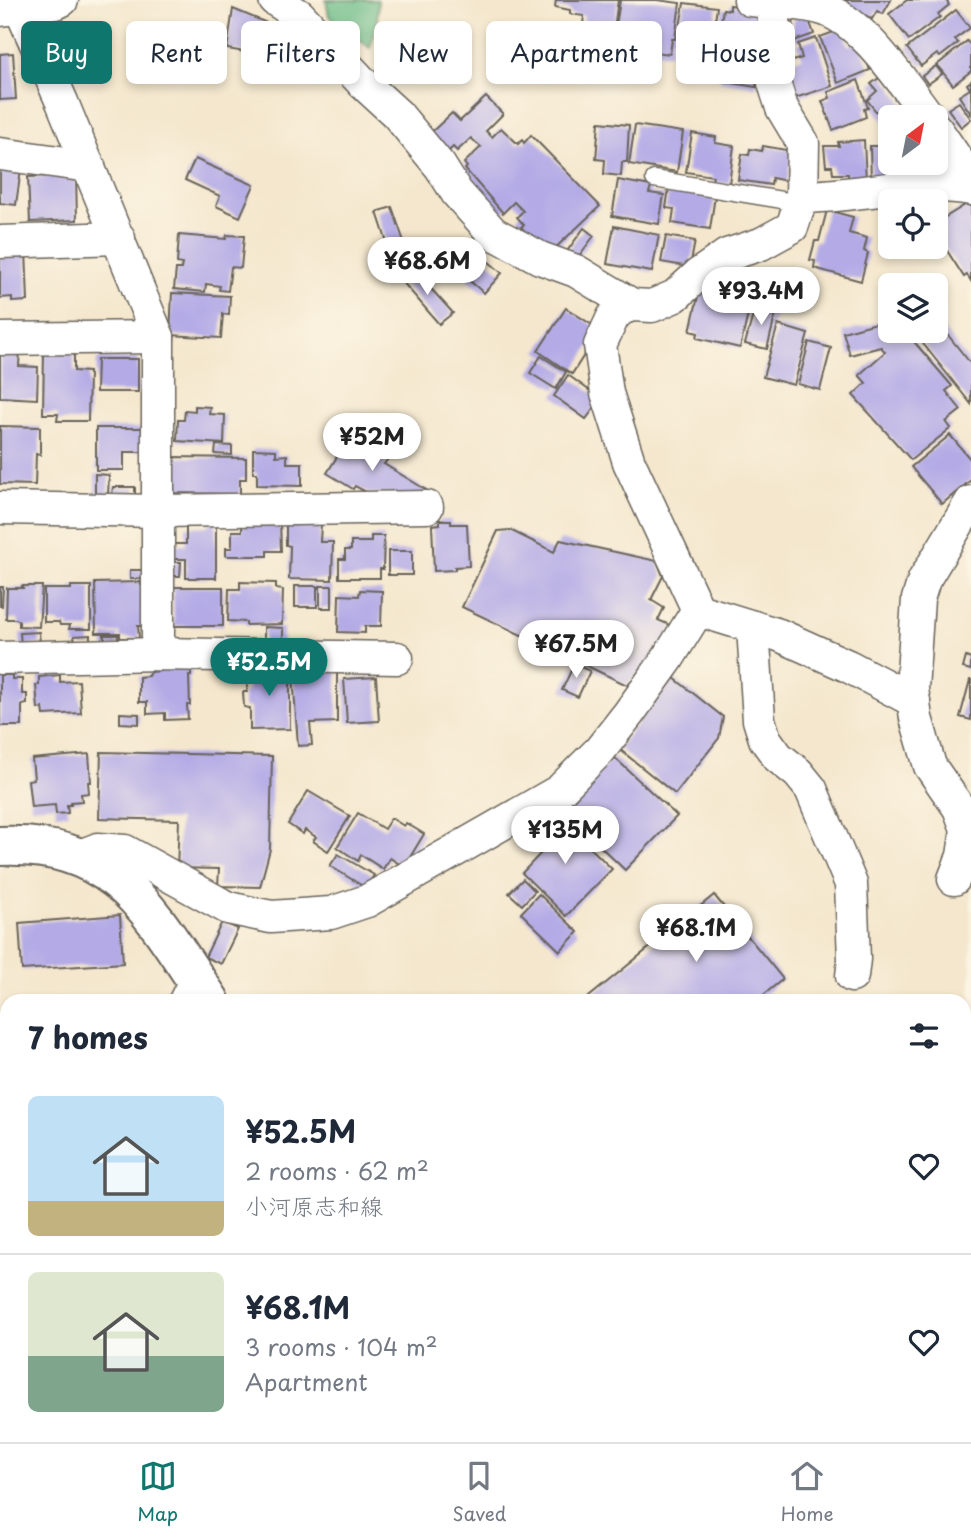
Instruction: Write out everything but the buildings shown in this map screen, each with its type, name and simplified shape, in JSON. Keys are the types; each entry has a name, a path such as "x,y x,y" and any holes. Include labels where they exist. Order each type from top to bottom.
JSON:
{"main road":[{"path":"0,846 44,848 77,857 129,888 155,920 192,991"}],"street":[{"path":"62,0 10,9 89,166 158,337 158,654"},
{"path":"275,0 299,15 363,83 397,114 433,157 457,193 493,233 540,258 576,271 632,305"},
{"path":"914,701 837,661 779,635 698,610 629,462 607,393 600,345 613,317 621,309 632,305 652,306 675,296 698,275 727,255 761,244 792,227 801,200 803,143 782,107 772,70 762,2 820,8 847,20 868,41 919,105"},
{"path":"948,146 971,180"},
{"path":"0,154 89,166"},
{"path":"801,200 920,188 956,186 971,189"},
{"path":"0,242 119,238"},
{"path":"0,339 158,337"},
{"path":"954,879 963,856 967,829 959,808 930,766 912,689 918,600 929,571 971,502"},
{"path":"0,508 159,511 427,508"},
{"path":"77,857 97,849 125,851 228,908 271,917 331,914 367,901 559,791 600,750 622,722 667,660 698,610"},
{"path":"753,627 759,720 765,739 778,757 798,773 811,789 850,884 854,959 852,976"},
{"path":"0,658 158,654 397,658"}],"lane":[{"path":"654,179 801,200"}],"green space":[{"path":"326,0 378,0 377,21 374,21 370,48 360,40 360,21 335,21 329,16"}]}
